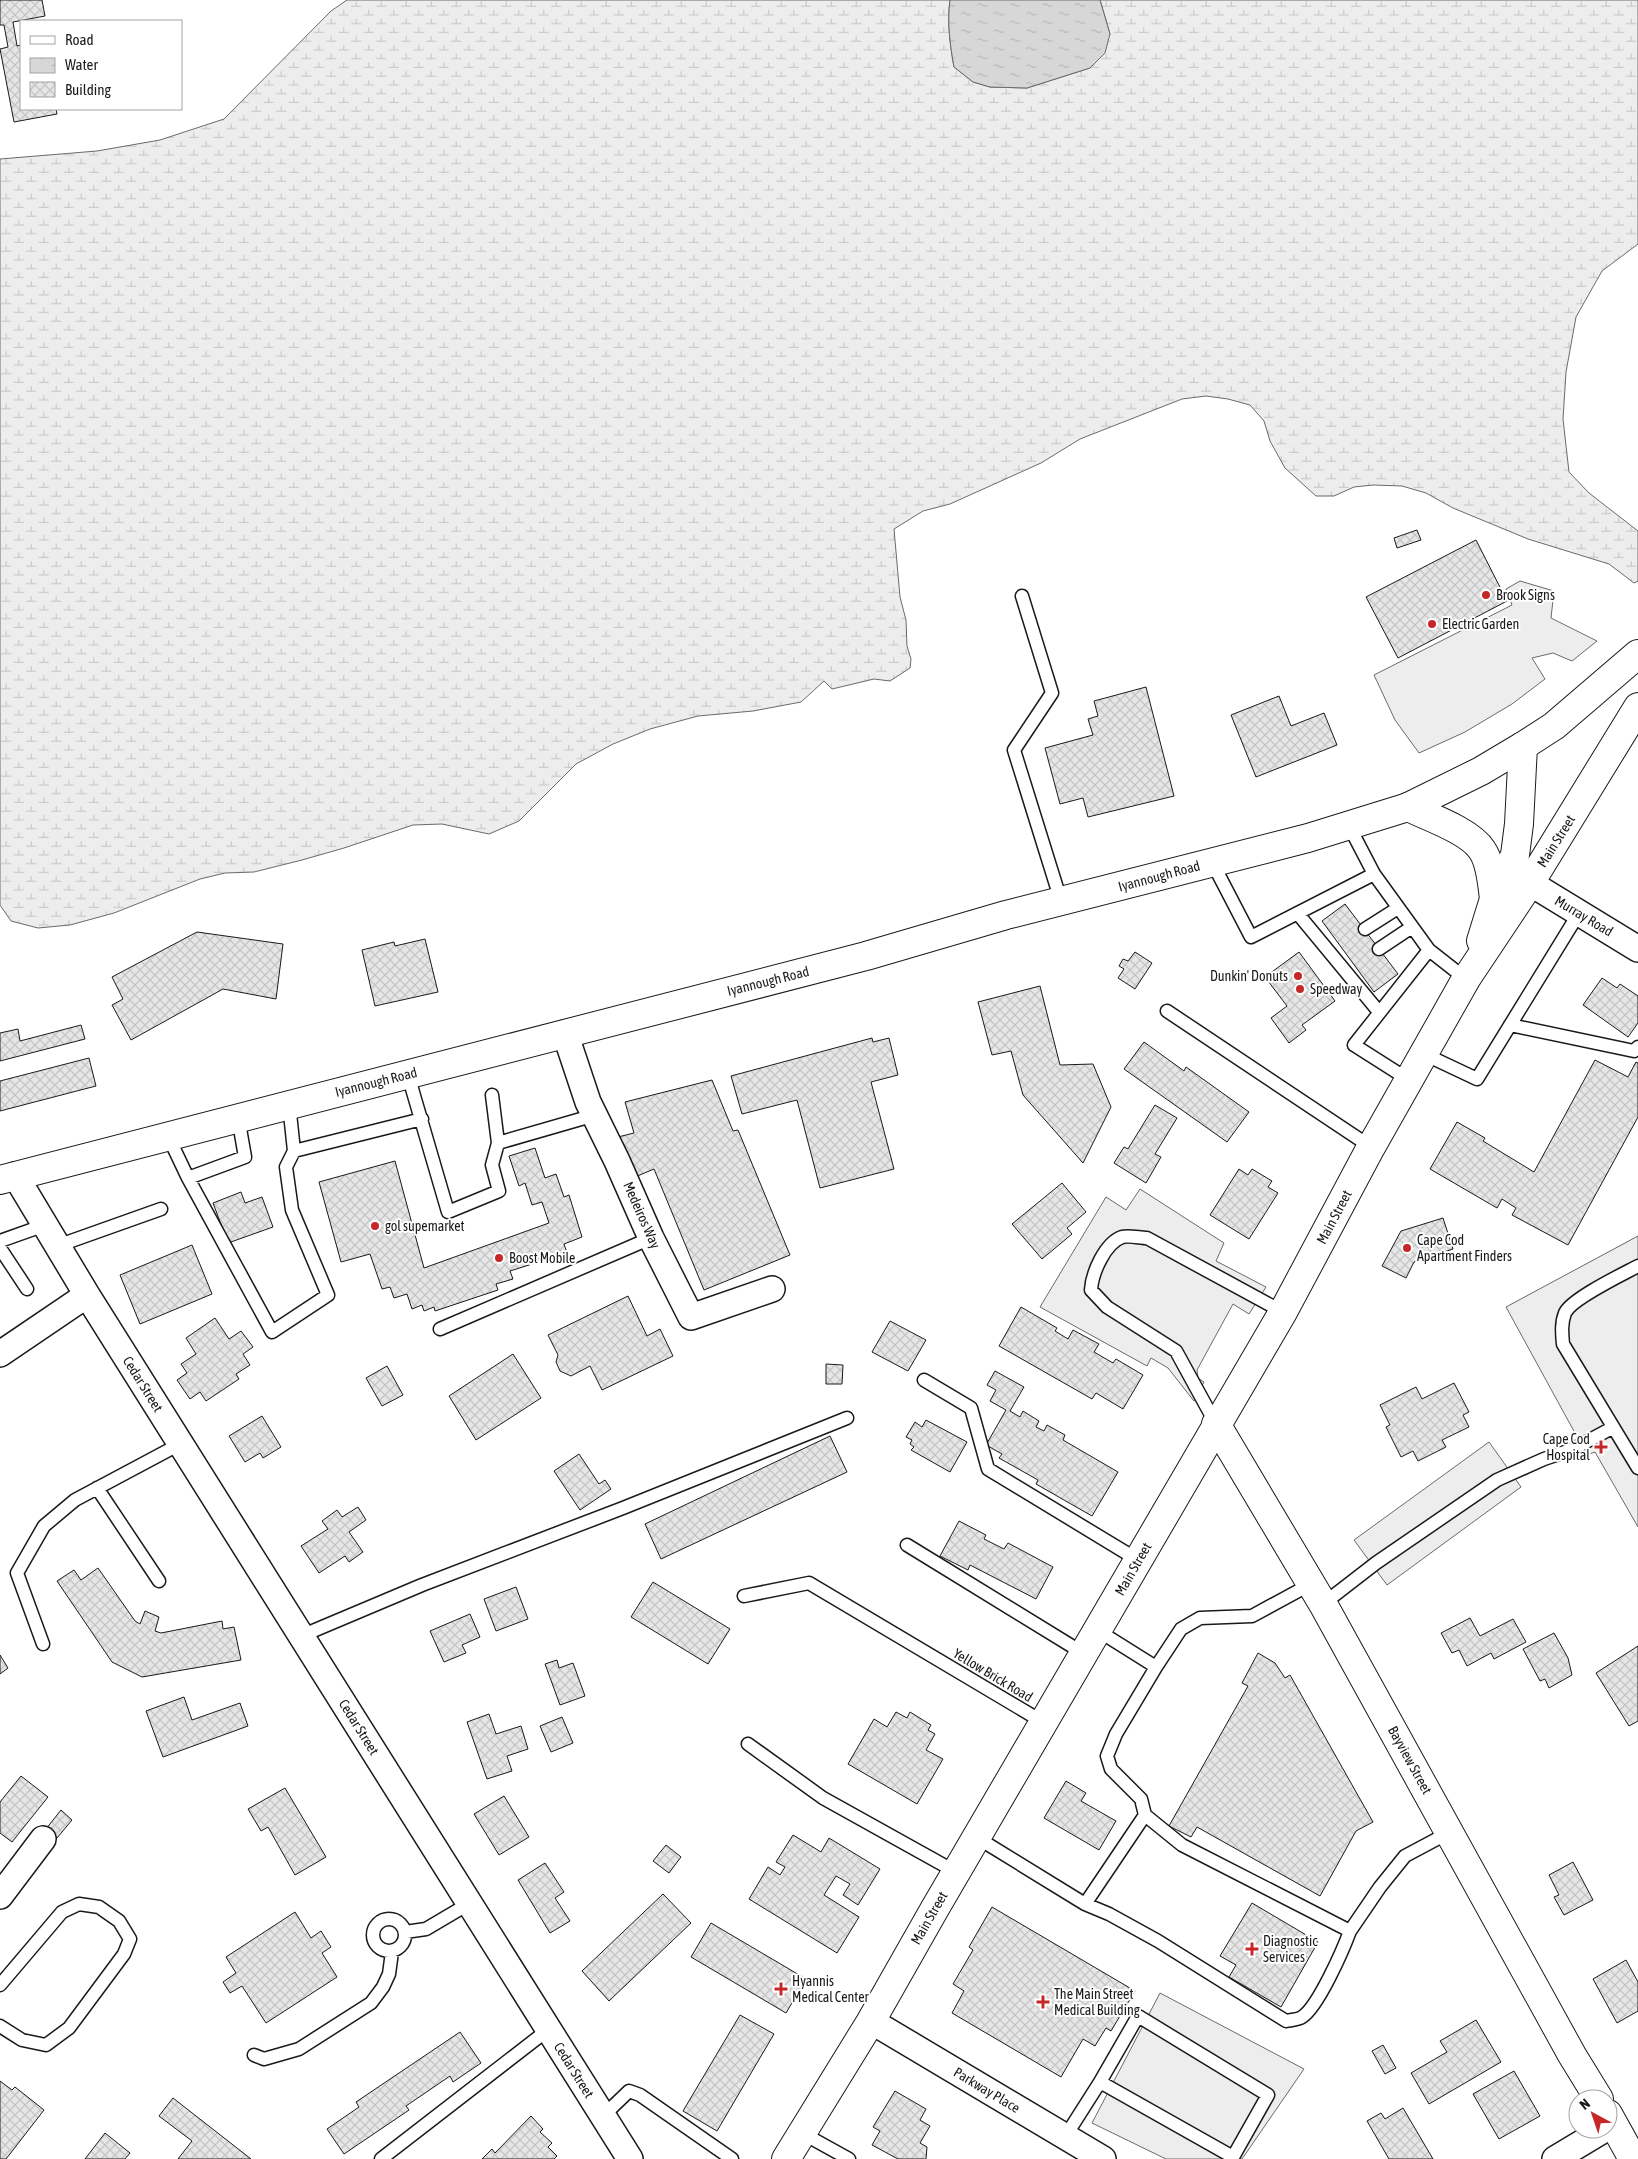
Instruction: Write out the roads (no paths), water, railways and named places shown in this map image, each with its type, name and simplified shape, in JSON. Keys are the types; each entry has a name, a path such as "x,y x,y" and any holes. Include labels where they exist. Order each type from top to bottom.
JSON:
{"main road":[{"path":"1523,746 1554,726 1638,654"},
{"name":"Main Street","path":"786,2159 871,2021 976,1837 1283,1312 1371,1147 1468,976 1530,883 1638,707"},
{"name":"Iyannough Road","path":"8,1177 866,956 1061,901 1349,826 1408,807 1482,771 1523,746"},
{"name":"Main Street","path":"1468,976 1494,899 1515,855 1519,824 1523,746"},
{"name":"Main Street","path":"1408,807 1461,832 1483,850 1489,869 1494,899"},
{"name":"Bayview Street","path":"1216,1424 1317,1594 1572,2055 1593,2089"},
{"path":"1618,2136 1633,2159"}],"street":[{"name":"Murray Road","path":"1530,883 1638,949"},
{"name":"Medeiros Way","path":"565,1033 588,1102 651,1238 691,1317 772,1289"},
{"name":"Cedar Street","path":"8,1177 51,1236 630,2159"},
{"path":"0,1354 87,1295"},
{"path":"0,1896 43,1839"},
{"name":"Parkway Place","path":"871,2021 1103,2159"},
{"path":"1554,2159 1585,2139"}],"lane":[{"path":"1022,596 1052,693 1014,750 1061,901"},
{"path":"1349,826 1374,874 1429,950 1468,976"},
{"path":"1212,862 1251,938 1374,874"},
{"path":"1365,930 1398,908"},
{"path":"1424,1054 1477,1079 1580,913"},
{"path":"1298,914 1334,949 1350,968 1380,1012"},
{"path":"1379,948 1412,927"},
{"path":"1409,1080 1354,1045 1429,950"},
{"path":"1167,1011 1371,1147"},
{"path":"1510,1025 1634,1051 1638,1047"},
{"path":"408,1075 448,1212 499,1191 492,1165 498,1143 492,1095"},
{"path":"168,1136 188,1178 272,1332 328,1295 292,1210 286,1167 294,1151 289,1104"},
{"path":"498,1143 595,1115"},
{"path":"188,1178 245,1157 238,1117"},
{"path":"294,1151 422,1120"},
{"path":"0,1241 51,1236 161,1209"},
{"path":"1216,1424 1176,1352 1107,1307 1091,1290 1092,1277 1110,1244 1124,1236 1147,1238 1283,1312"},
{"path":"440,1329 651,1238"},
{"path":"0,1248 27,1289"},
{"path":"1638,1266 1580,1299 1566,1311 1561,1328 1563,1344 1612,1428 1638,1468"},
{"path":"924,1380 971,1408 988,1469 1138,1560"},
{"path":"302,1636 422,1585 623,1508 847,1418"},
{"path":"1350,1931 1182,1845 1145,1815 1141,1798 1111,1770 1107,1756 1116,1734 1181,1629 1200,1618 1230,1615 1252,1616 1317,1594 1376,1563 1497,1480 1571,1450 1612,1428"},
{"path":"43,1644 17,1573 44,1526 75,1500 180,1444"},
{"path":"96,1488 159,1581"},
{"path":"907,1544 1083,1653"},
{"name":"Yellow Brick Road","path":"744,1596 809,1583 1043,1722"},
{"path":"1097,1630 1156,1667"},
{"path":"748,1744 823,1798 956,1872"},
{"path":"1085,1904 1145,1815"},
{"path":"976,1837 1085,1904 1109,1914 1158,1941 1286,2021 1302,2018 1316,2001 1350,1931 1380,1887 1405,1856 1450,1832"},
{"path":"0,1985 62,1912 80,1904 99,1907 119,1921 130,1939 124,1954 69,2028 46,2045 22,2040 0,2026"},
{"path":"406,1932 426,1929 470,1904"},
{"path":"385,1919 391,1919 400,1923 406,1932 404,1942 397,1950 392,1952 382,1950 374,1942 372,1936 376,1926 385,1919"},
{"path":"254,2055 264,2059 299,2049 371,2003 383,1987 389,1974 392,1952"},
{"path":"1065,2137 1100,2082 1138,2016 1268,2095 1233,2157 1100,2082"},
{"path":"381,2159 549,2029"},
{"path":"603,2116 629,2091 640,2096 732,2159"},
{"path":"802,2132 849,2159"}],"water":[{"path":"950,0 1100,0 1110,34 1105,53 1090,68 1027,88 990,87 973,82 954,67 949,34"}],"place":[{"name":"Brook Signs","path":"1486,595"},
{"name":"Electric Garden","path":"1432,624"},
{"name":"Dunkin' Donuts","path":"1298,976"},
{"name":"Speedway","path":"1300,989"},
{"name":"gol supemarket","path":"375,1226"},
{"name":"Cape Cod Apartment Finders","path":"1407,1248"},
{"name":"Boost Mobile","path":"499,1258"},
{"name":"Cape Cod Hospital","path":"1601,1447"},
{"name":"Diagnostic Services","path":"1252,1949"},
{"name":"Hyannis Medical Center","path":"781,1989"},
{"name":"The Main Street Medical Building","path":"1043,2002"}]}
